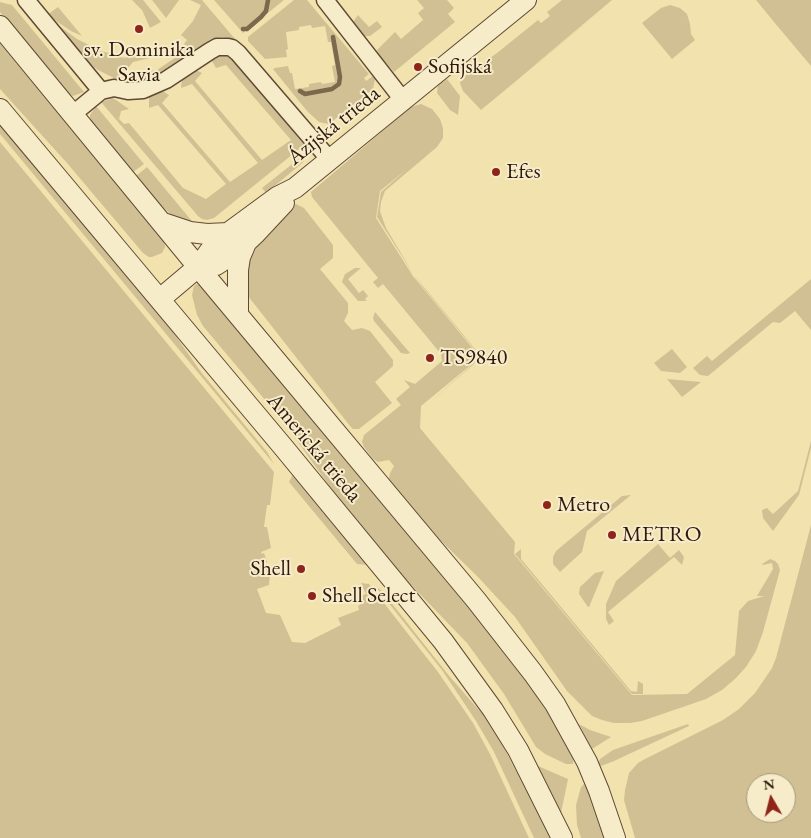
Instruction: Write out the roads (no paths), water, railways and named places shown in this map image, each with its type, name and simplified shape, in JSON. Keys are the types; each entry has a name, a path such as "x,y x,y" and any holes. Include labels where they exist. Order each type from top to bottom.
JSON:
{"street":[{"path":"26,0 100,91"},
{"name":"Ázijská trieda","path":"325,0 403,100"},
{"name":"Ázijská trieda","path":"160,299 198,267 217,241 277,197 295,188 526,0"},
{"name":"Americká trieda","path":"0,26 476,600 533,673 559,711 587,762 615,838"},
{"path":"73,114 100,91 114,88 128,91 143,90 166,80 217,47 232,48 330,160"},
{"name":"Americká trieda","path":"0,109 384,568 464,668 518,750 562,838"},
{"name":"Ázijská trieda","path":"198,267 216,265 236,252 284,204 295,188"},
{"path":"163,223 190,232 207,234 229,233"},
{"name":"Ázijská trieda","path":"238,314 238,270 240,257 246,243"}],"waterway":[{"path":"243,29 247,29 261,17 266,11 268,0"},
{"path":"300,91 305,94 332,89 339,84 340,77 333,37"}],"place":[{"name":"sv. Dominika Savia","path":"139,29"},
{"name":"Sofijská","path":"418,67"},
{"name":"Efes","path":"496,172"},
{"name":"TS9840","path":"430,358"},
{"name":"Metro","path":"547,505"},
{"name":"METRO","path":"612,535"},
{"name":"Shell","path":"301,569"},
{"name":"Shell Select","path":"312,596"}]}
